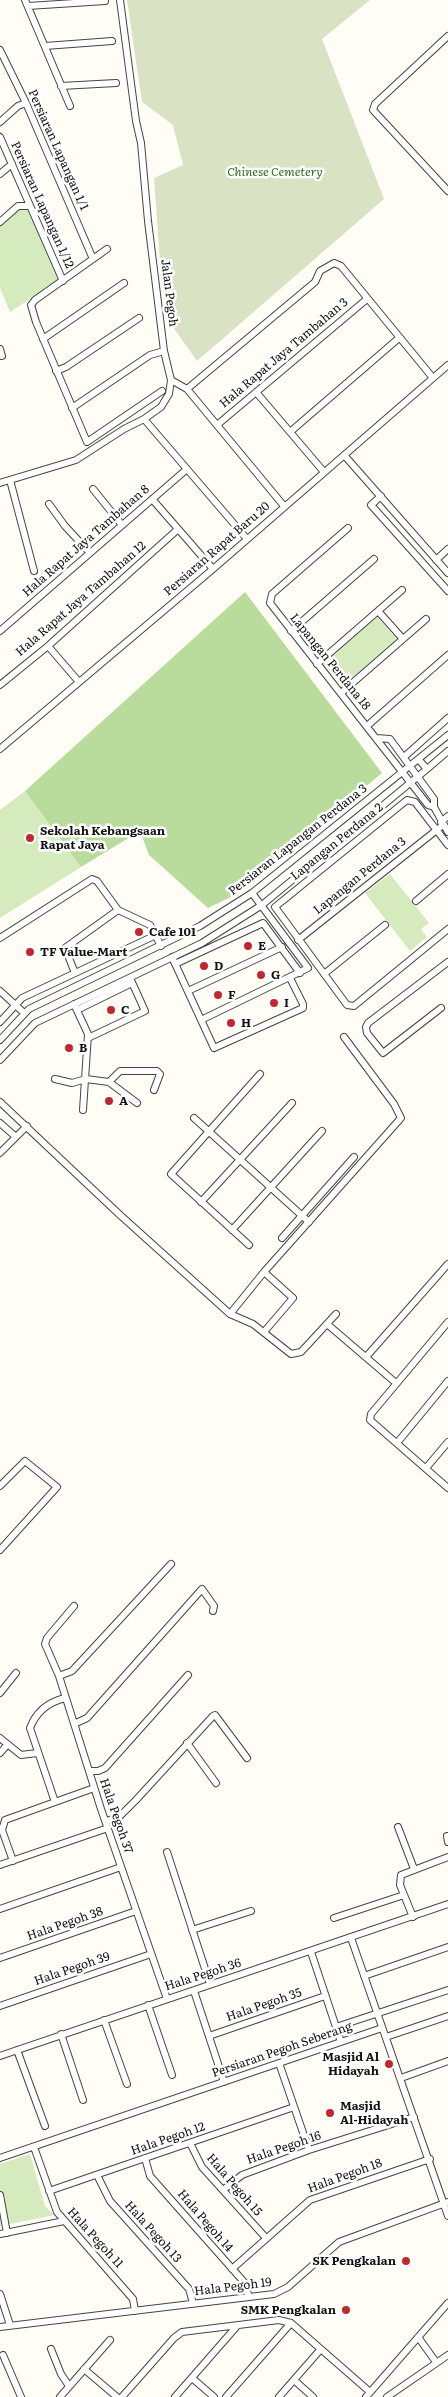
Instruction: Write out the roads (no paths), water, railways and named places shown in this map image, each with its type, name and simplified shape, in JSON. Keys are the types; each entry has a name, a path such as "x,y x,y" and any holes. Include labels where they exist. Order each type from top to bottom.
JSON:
{"street":[{"name":"Jalan Pegoh","path":"0,483 76,460 124,429 144,419 165,403 169,394 171,380 164,351 148,221 141,143 136,121 120,0"},
{"path":"70,106 27,3 104,1"},
{"path":"448,36 375,104 373,110 448,190"},
{"path":"45,46 112,42"},
{"name":"Persiaran Lapangan 1/1","path":"0,50 26,103 93,259"},
{"path":"0,68 6,63"},
{"path":"61,86 116,83"},
{"path":"0,122 18,106 26,103"},
{"name":"Persiaran Lapangan 1/12","path":"0,137 63,281"},
{"path":"0,174 12,164"},
{"path":"0,222 18,206 30,206"},
{"path":"107,249 35,300 31,305 43,339 87,442 162,391"},
{"path":"187,389 314,282 320,271 334,263 341,266 432,378"},
{"path":"43,339 124,283"},
{"name":"Hala Rapat Jaya Tambahan 3","path":"217,425 366,299"},
{"path":"56,370 66,367 139,318"},
{"path":"290,432 399,338"},
{"path":"72,408 150,355 164,351"},
{"name":"Persiaran Rapat Baru 20","path":"0,749 213,569 448,365"},
{"path":"171,380 187,389 284,506"},
{"path":"256,392 324,472"},
{"path":"144,419 246,539"},
{"path":"344,455 448,573"},
{"name":"Hala Rapat Jaya Tambahan 8","path":"0,631 187,469"},
{"path":"10,480 34,571"},
{"path":"93,489 122,525"},
{"path":"381,496 371,504 448,591"},
{"path":"152,500 213,569"},
{"path":"49,504 65,526 90,553"},
{"name":"Lapangan Perdana 18","path":"348,528 272,594 270,599 271,605 428,805 434,808 434,799 419,776 390,740 376,738"},
{"name":"Hala Rapat Jaya Tambahan 12","path":"0,685 48,646 177,530"},
{"path":"436,560 448,550"},
{"path":"291,631 374,559"},
{"path":"317,664 402,590"},
{"path":"378,611 403,639"},
{"path":"341,693 426,620"},
{"path":"48,646 79,682"},
{"path":"367,726 448,655"},
{"path":"404,757 448,718"},
{"name":"Persiaran Lapangan Perdana 3","path":"0,1040 24,1013 200,926 252,893 420,760 448,735"},
{"path":"0,1060 35,1023 131,980 202,943 262,905 412,783 448,751"},
{"path":"420,760 427,769"},
{"name":"Lapangan Perdana 2","path":"298,940 275,907 407,800 415,802 436,830"},
{"path":"434,808 448,832"},
{"name":"Lapangan Perdana 3","path":"298,940 436,830 448,816"},
{"path":"436,830 448,845"},
{"path":"416,901 448,874"},
{"path":"0,938 88,880 97,881 118,910 148,924 161,946"},
{"path":"201,1020 308,968 252,893"},
{"path":"75,973 65,948 118,910"},
{"path":"175,964 263,923 300,972"},
{"path":"324,974 385,925"},
{"path":"298,940 347,1005 354,1006 448,929"},
{"path":"0,1022 22,998 156,935"},
{"path":"188,991 282,947"},
{"path":"172,957 212,1046 215,1048 302,1008 303,1004 290,978"},
{"path":"441,1008 383,1054 367,1033 366,1027 368,1022 448,962"},
{"path":"88,1038 145,1011 131,980"},
{"path":"0,991 24,1013"},
{"path":"76,1006 88,1038 83,1110"},
{"path":"230,1314 264,1272 401,1118 394,1104 344,1037"},
{"path":"109,1082 120,1071 157,1071 160,1074 154,1090"},
{"path":"249,1245 171,1174 260,1074"},
{"path":"55,1079 72,1083 86,1079 109,1082 137,1103"},
{"path":"0,1102 120,1215 230,1314 253,1324 291,1354 301,1352 336,1314"},
{"path":"201,1202 292,1103"},
{"path":"194,1118 309,1222"},
{"path":"0,1122 16,1137"},
{"path":"0,1152 26,1126"},
{"path":"232,1230 322,1130"},
{"path":"282,1238 354,1157"},
{"path":"366,1357 448,1264"},
{"path":"264,1272 293,1298 264,1332"},
{"path":"448,1322 371,1414 370,1420 448,1488"},
{"path":"327,1324 396,1383"},
{"path":"397,1443 448,1381"},
{"path":"426,1468 448,1442"},
{"path":"0,1486 25,1461 57,1487 0,1550"},
{"path":"59,1676 72,1671 171,1564"},
{"path":"74,1724 87,1718 202,1589 214,1606 213,1611"},
{"name":"Hala Pegoh 37","path":"74,1606 45,1640 59,1676 94,1788 166,1999"},
{"path":"0,1693 16,1673"},
{"path":"89,1771 98,1771 105,1768 188,1676"},
{"path":"55,1802 30,1732 32,1722 49,1704 65,1698"},
{"path":"106,1821 119,1817 187,1743 216,1715 247,1758"},
{"path":"0,1738 21,1755 37,1753"},
{"path":"187,1743 216,1783"},
{"path":"0,1753 7,1745"},
{"path":"13,1860 2,1830 5,1820 94,1788"},
{"path":"398,1827 414,1869"},
{"path":"0,1865 108,1828"},
{"path":"167,1852 210,1984"},
{"path":"413,1917 404,1895 400,1878 405,1872 448,1857"},
{"path":"0,1907 121,1867"},
{"path":"334,1918 404,1895"},
{"name":"Hala Pegoh 36","path":"0,2056 448,1904"},
{"name":"Hala Pegoh 38","path":"0,1958 136,1911"},
{"path":"192,1930 251,1911"},
{"path":"351,1938 446,2203 448,2216"},
{"path":"364,1976 448,1947"},
{"path":"311,1952 341,2042"},
{"name":"Hala Pegoh 39","path":"0,2006 151,1954"},
{"path":"336,2027 448,1990"},
{"path":"194,1991 224,2082"},
{"name":"Hala Pegoh 35","path":"209,2036 326,1996"},
{"path":"148,2005 172,2075"},
{"path":"386,2038 448,2016"},
{"path":"104,2020 126,2084"},
{"name":"Persiaran Pegoh Seberang","path":"0,2158 382,2028"},
{"path":"61,2034 83,2100"},
{"path":"17,2050 45,2126"},
{"path":"401,2078 448,2061"},
{"path":"278,2063 309,2150"},
{"name":"Hala Pegoh 12","path":"49,2191 294,2107"},
{"name":"Hala Pegoh 16","path":"224,2190 242,2175 309,2150 414,2117"},
{"name":"Hala Pegoh 15","path":"190,2143 196,2159 266,2238"},
{"name":"Hala Pegoh 11","path":"34,2146 57,2212 133,2298 135,2311"},
{"name":"Hala Pegoh 14","path":"144,2158 150,2176 244,2282 249,2297"},
{"name":"Hala Pegoh 18","path":"232,2269 315,2197 430,2159"},
{"name":"Hala Pegoh 13","path":"97,2175 110,2201 189,2289 193,2303"},
{"path":"0,2195 4,2233 64,2221"},
{"name":"Hala Pegoh 19","path":"0,2327 249,2297 281,2291 339,2242 446,2203"},
{"path":"0,2294 10,2325"},
{"path":"122,2397 174,2338 182,2332 279,2320 291,2323 368,2394 448,2303"},
{"path":"226,2397 291,2323"},
{"path":"176,2397 237,2326"},
{"path":"418,2337 436,2362"},
{"path":"60,2397 110,2340"},
{"path":"51,2350 61,2374 70,2386"},
{"path":"279,2397 320,2350"},
{"path":"387,2397 448,2355"},
{"path":"4,2356 21,2397"},
{"path":"84,2369 117,2397"},
{"path":"192,2378 214,2397"},
{"path":"294,2380 312,2397"}],"place":[{"name":"Sekolah Kebangsaan Rapat Jaya","path":"30,838"},
{"name":"Cafe 101","path":"139,932"},
{"name":"E","path":"248,946"},
{"name":"TF Value-Mart","path":"30,952"},
{"name":"D","path":"204,966"},
{"name":"G","path":"261,975"},
{"name":"F","path":"218,995"},
{"name":"I","path":"274,1003"},
{"name":"C","path":"111,1010"},
{"name":"H","path":"231,1023"},
{"name":"B","path":"69,1048"},
{"name":"A","path":"109,1101"},
{"name":"Masjid Al Hidayah","path":"389,2064"},
{"name":"Masjid Al-Hidayah","path":"330,2113"},
{"name":"SK Pengkalan","path":"406,2261"},
{"name":"SMK Pengkalan","path":"346,2310"}],"park label":[{"name":"Chinese Cemetery","path":"275,172"}]}
